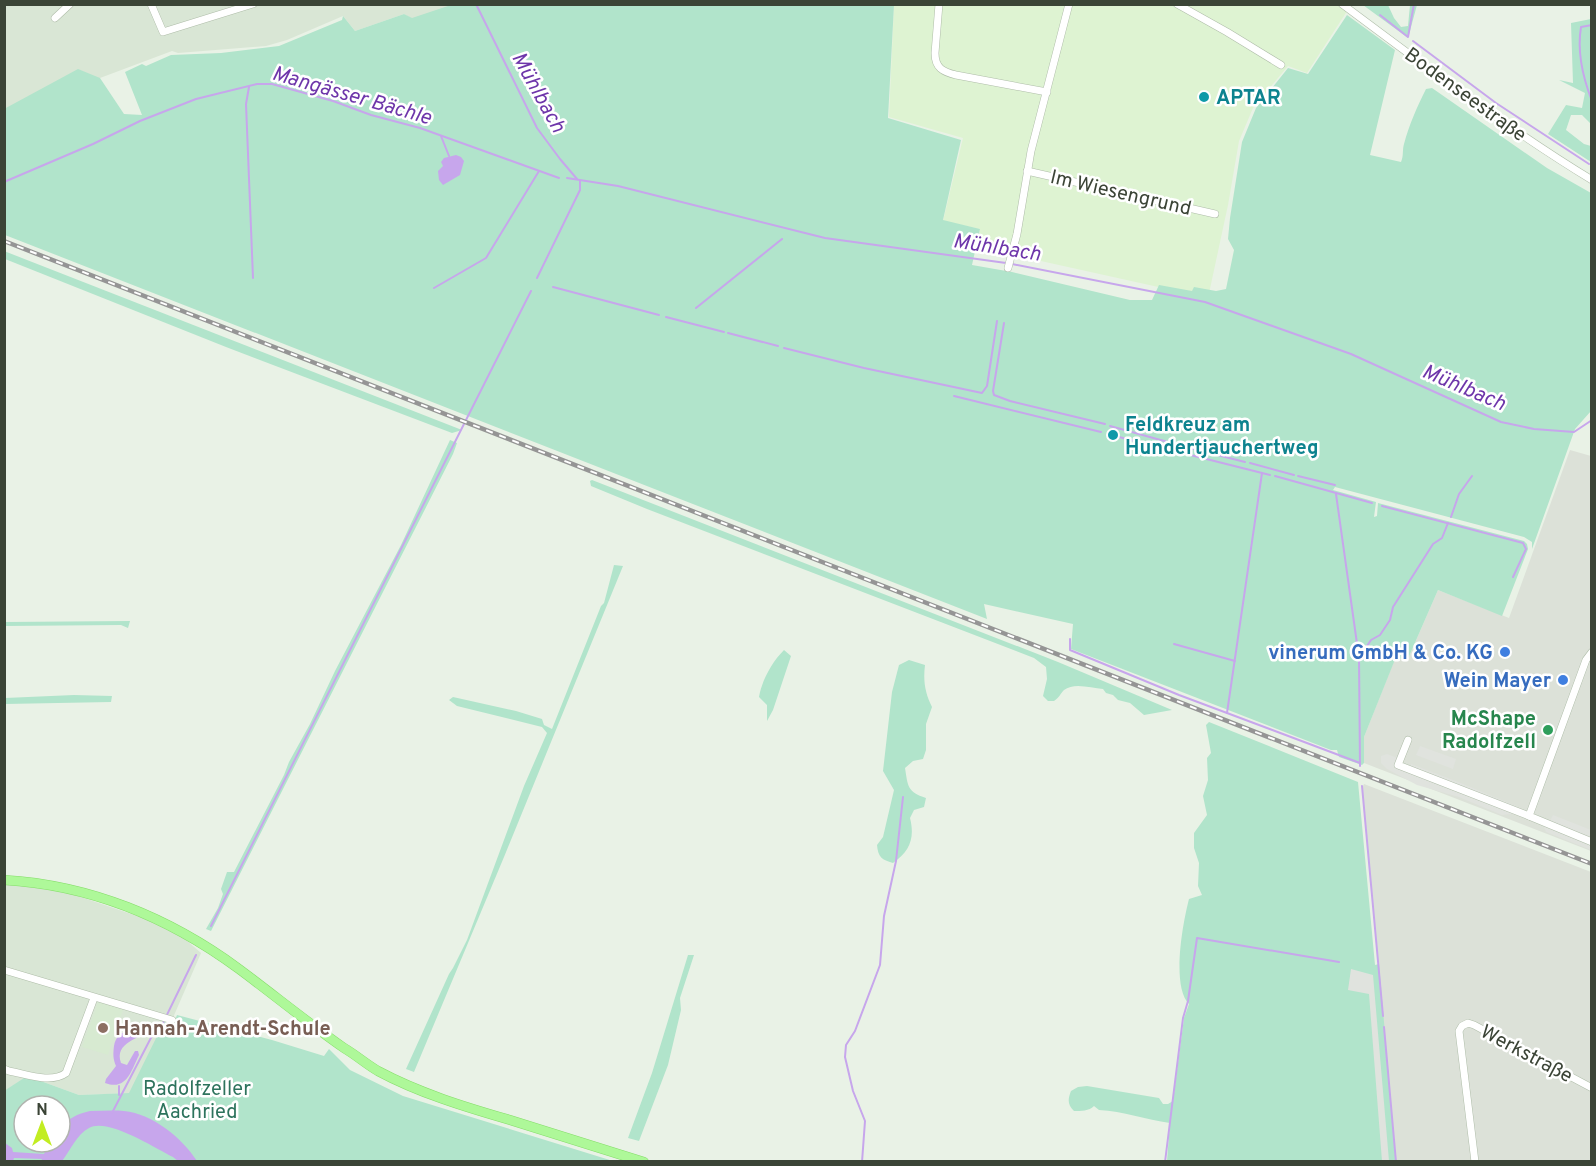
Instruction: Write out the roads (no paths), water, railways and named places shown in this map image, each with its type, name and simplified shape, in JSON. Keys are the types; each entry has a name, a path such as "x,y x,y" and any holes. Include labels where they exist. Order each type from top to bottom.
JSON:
{"main road":[{"path":"4,880 73,890 116,902 148,915 206,946 299,1017 377,1070 411,1086 475,1110 644,1161"}],"street":[{"path":"55,18 69,4"},
{"path":"151,4 163,32 253,4"},
{"path":"939,4 935,53 938,68 956,75 1047,92"},
{"name":"Im Wiesengrund","path":"1009,265 1017,234 1027,171 1069,4"},
{"path":"1177,4 1281,65"},
{"name":"Bodenseestraße","path":"1342,4 1515,130 1592,180"},
{"name":"Im Wiesengrund","path":"1027,171 1215,214"},
{"path":"1528,816 1586,660 1592,652"},
{"path":"1408,740 1398,765 1592,842"},
{"path":"4,970 171,1020"},
{"path":"4,1069 46,1078 60,1078 66,1073 94,998"},
{"name":"Werkstraße","path":"1474,1161 1460,1042 1462,1026 1468,1023 1474,1025 1592,1088"}],"waterway":[{"name":"Mühlbach","path":"476,4 537,128 577,179"},
{"path":"1380,15 1408,37 1414,4"},
{"path":"1592,25 1581,27 1580,45 1584,74 1592,101"},
{"path":"1413,41 1496,103 1589,164"},
{"name":"Mangässer Bächle","path":"4,182 140,121 196,99 257,84 272,84 420,128 559,178"},
{"path":"249,87 246,104 253,278"},
{"path":"441,136 449,156"},
{"path":"434,288 486,258 539,171"},
{"name":"Mühlbach","path":"567,178 618,186 825,238 1006,263"},
{"path":"537,278 580,190 580,181"},
{"path":"696,308 782,239"},
{"name":"Mühlbach","path":"1012,264 1205,302 1351,354 1501,422 1534,429 1574,432 1592,420"},
{"path":"553,287 659,315"},
{"path":"211,926 531,291"},
{"path":"666,317 724,332"},
{"path":"784,348 982,393 987,386 997,321"},
{"path":"1004,323 994,395 1105,424"},
{"path":"728,333 778,346"},
{"path":"954,396 1101,432"},
{"path":"1110,426 1175,444"},
{"path":"1115,436 1270,475"},
{"path":"1182,446 1245,462"},
{"path":"1250,463 1294,475"},
{"path":"1227,713 1262,473"},
{"path":"1275,476 1372,503"},
{"path":"1298,476 1335,485"},
{"path":"1451,517 1459,494 1472,476"},
{"path":"1336,494 1359,658 1360,766"},
{"path":"1382,506 1523,543 1526,549 1513,577"},
{"path":"1359,658 1371,640 1380,635 1390,620 1393,607 1433,544 1442,538 1448,523"},
{"path":"1070,639 1070,650 1179,695 1360,763"},
{"path":"1174,644 1235,661"},
{"path":"1362,786 1383,1016"},
{"path":"862,1162 865,1121 853,1091 845,1057 846,1045 855,1031 880,965 884,916 896,861 903,797"},
{"path":"1165,1162 1183,1018 1188,1001 1197,938 1339,962"},
{"path":"112,1113 155,1030 163,1023 196,955"},
{"path":"1384,1027 1396,1162"},
{"path":"119,1086 119,1095"}],"railway":[{"path":"4,241 1592,864"}],"place":[{"name":"APTAR","path":"1204,97"},
{"name":"Feldkreuz am Hundertjauchertweg","path":"1113,435"},
{"name":"vinerum GmbH & Co. KG","path":"1505,652"},
{"name":"Wein Mayer","path":"1563,680"},
{"name":"McShape Radolfzell","path":"1548,730"},
{"name":"Hannah-Arendt-Schule","path":"103,1028"}],"park label":[{"name":"Radolfzeller Aachried","path":"197,1100"}]}
